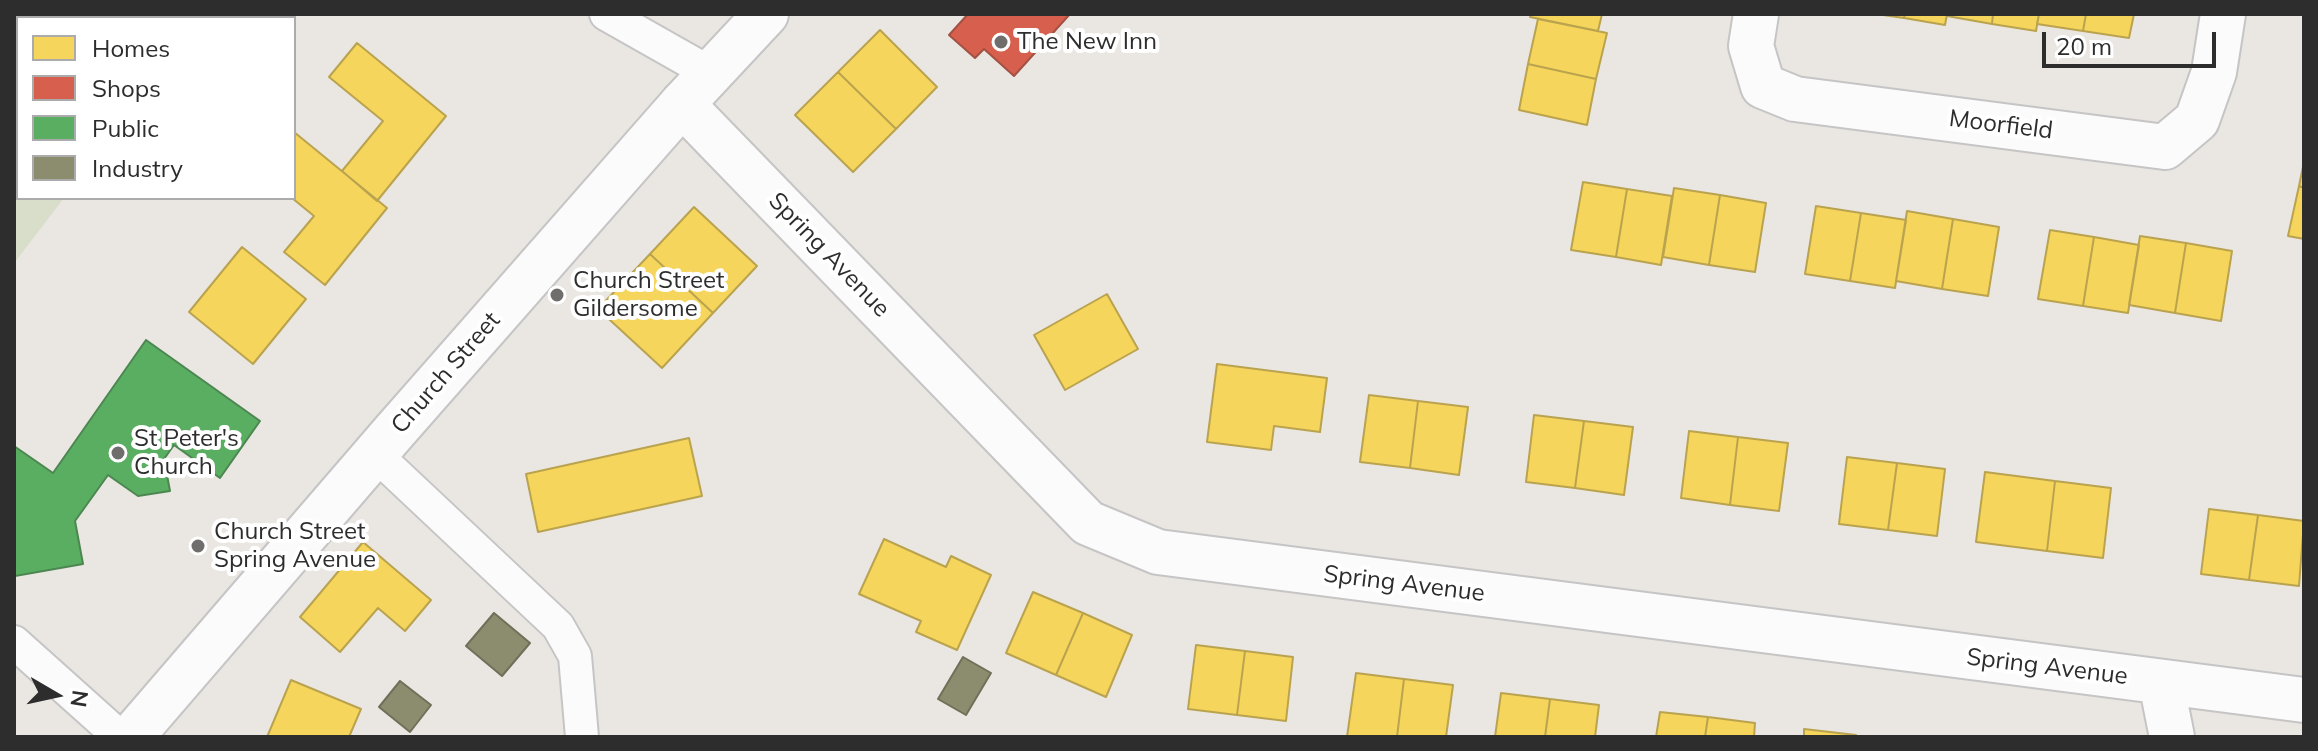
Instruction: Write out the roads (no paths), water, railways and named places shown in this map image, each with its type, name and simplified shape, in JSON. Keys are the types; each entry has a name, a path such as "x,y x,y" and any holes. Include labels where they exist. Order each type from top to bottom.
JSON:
{"street":[{"name":"Church Street","path":"131,737 375,454 766,14"},
{"name":"Moorfield","path":"1756,14 1751,46 1763,86 1795,99 2165,147 2197,120 2214,72 2223,14"},
{"name":"Spring Avenue","path":"697,89 1088,523 1158,552 2304,700"},
{"path":"2161,682 2172,737"}],"lane":[{"path":"606,14 697,89"},
{"path":"375,454 558,626 575,656 582,737"},
{"path":"14,642 120,737"}],"place":[{"name":"The New Inn","path":"1001,42"},
{"name":"Church Street Gildersome","path":"557,295"},
{"name":"St Peter's Church","path":"118,453"},
{"name":"Church Street Spring Avenue","path":"198,546"}]}
